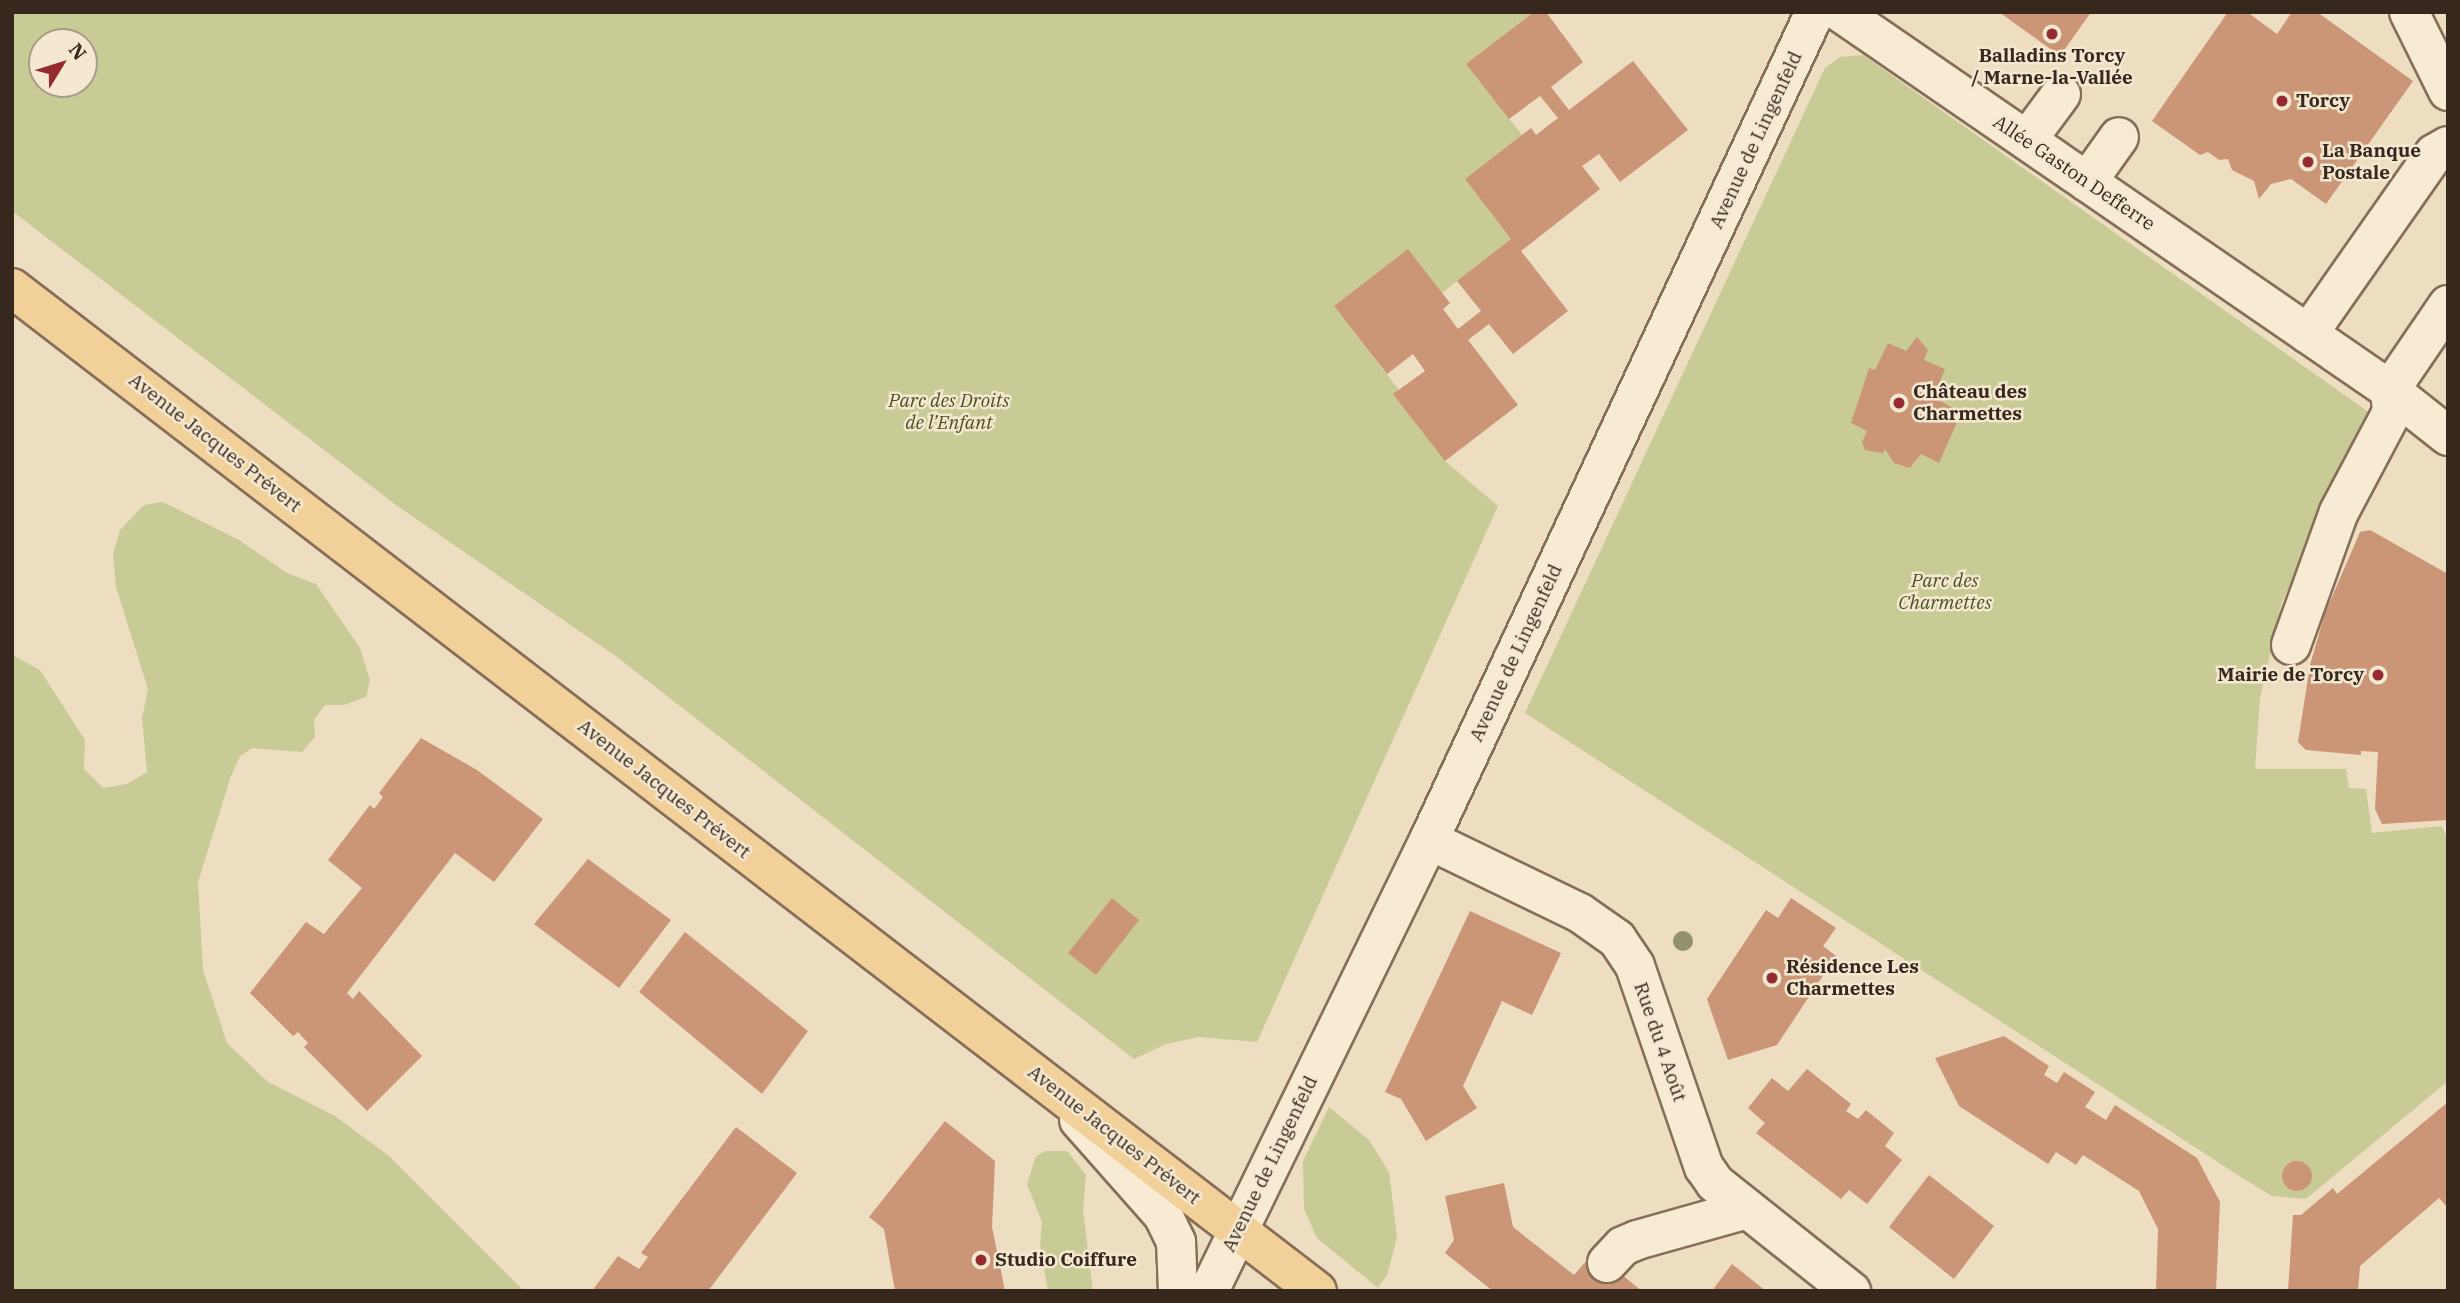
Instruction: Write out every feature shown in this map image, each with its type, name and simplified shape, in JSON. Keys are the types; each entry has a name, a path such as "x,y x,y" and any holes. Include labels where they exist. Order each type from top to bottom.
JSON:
{"main road":[{"name":"Avenue Jacques Prévert","path":"12,288 1317,1291"}],"street":[{"name":"Avenue de Lingenfeld","path":"1209,1291 1429,840 1815,12"},
{"name":"Allée Gaston Defferre","path":"1840,12 2390,390 2448,436"},
{"path":"2409,12 2448,91"},
{"path":"2026,140 2061,94"},
{"path":"2087,181 2119,137"},
{"path":"2308,334 2434,154 2448,146"},
{"path":"2291,645 2339,512 2392,412 2390,390 2448,305"},
{"name":"Rue du 4 Août","path":"1429,840 1580,913 1616,939 1635,966 1704,1167 1747,1209 1850,1291"},
{"path":"1034,1073 1163,1215 1176,1242 1178,1291"},
{"path":"1607,1263 1623,1246 1637,1240 1747,1209"}],"green space":[{"name":"Parc des Droits de l’Enfant","path":"12,12 1534,12 1466,64 1522,135 1465,179 1511,239 1442,293 1408,249 1334,306 1399,390 1445,461 1498,506 1257,1042 1199,1037 1166,1044 1134,1059 617,657 396,505 12,211"},
{"name":"Parc des Charmettes","path":"1863,55 2370,413 2282,602 2260,698 2255,769 2346,769 2349,788 2366,789 2372,833 2442,826 2448,841 2448,1081 2306,1199 2272,1196 2244,1179 1525,713 1825,68 1840,57"},
{"path":"163,502 239,540 287,573 316,584 360,648 370,680 366,697 344,705 325,705 314,720 315,737 302,752 252,748 240,756 231,776 198,882 203,970 227,1043 268,1082 335,1116 389,1156 524,1291 12,1291 12,655 40,670 85,740 84,769 103,788 127,784 147,772 142,718 148,689 116,587 113,554 120,530 144,505"},
{"path":"1329,1107 1369,1140 1389,1172 1397,1238 1387,1275 1378,1288 1317,1238 1304,1209 1303,1161"},
{"path":"1046,1151 1067,1151 1086,1175 1083,1210 1093,1291 1048,1291 1040,1245 1042,1222 1027,1184 1036,1156"}],"building":[{"path":"1534,12 1546,12 1583,62 1551,87 1569,110 1633,61 1688,130 1620,182 1599,154 1582,166 1600,189 1521,251 1568,311 1513,354 1489,324 1468,340 1518,405 1445,461 1393,394 1425,371 1413,354 1387,374 1334,306 1408,249 1450,303 1443,309 1458,329 1481,311 1457,281 1511,239 1465,179 1531,128 1536,135 1558,118 1540,96 1509,119 1466,64"},
{"name":"Balladins Torcy / Marne-la-Vallée","path":"1999,12 2091,12 2060,56"},
{"name":"Torcy","path":"2228,12 2247,12 2277,34 2292,12 2317,12 2413,81 2326,204 2291,179 2271,184 2259,199 2254,181 2232,170 2228,159 2219,160 2208,152 2200,155 2152,121"},
{"name":"Château des Charmettes","path":"1917,337 1928,350 1924,360 1945,369 1934,397 1961,413 1939,463 1921,454 1910,468 1894,463 1885,449 1883,453 1865,450 1862,442 1867,431 1851,423 1869,368 1875,370 1888,343 1906,351"},
{"name":"Mairie de Torcy","path":"2370,530 2448,574 2448,820 2382,824 2375,809 2378,752 2361,751 2361,755 2306,750 2298,742 2310,665 2325,613 2360,532"},
{"path":"421,738 477,770 543,819 494,882 455,853 347,993 353,999 359,991 422,1056 367,1111 304,1047 308,1043 298,1032 293,1036 250,993 306,922 324,934 362,888 328,860 370,805 374,809 383,797 379,793"},
{"path":"588,859 671,920 619,988 534,924"},
{"path":"1112,898 1139,920 1096,975 1068,953"},
{"name":"Résidence Les Charmettes","path":"1791,898 1836,928 1823,946 1836,956 1777,1045 1728,1060 1707,999 1766,910 1778,918"},
{"path":"1470,911 1561,953 1532,1015 1502,1001 1463,1086 1477,1108 1426,1141 1401,1099 1385,1092"},
{"path":"685,932 808,1031 762,1094 639,992"},
{"path":"2004,1036 2049,1066 2044,1075 2057,1083 2064,1072 2095,1092 2085,1107 2106,1120 2115,1105 2197,1158 2220,1202 2216,1291 2156,1291 2158,1229 2139,1191 2083,1155 2076,1165 2056,1152 2048,1164 1959,1106 1935,1058"},
{"path":"1807,1069 1851,1104 1846,1111 1858,1119 1866,1110 1894,1133 1885,1146 1902,1160 1867,1204 1849,1190 1841,1199 1756,1133 1765,1123 1748,1108 1772,1078 1788,1091"},
{"path":"2448,1102 2448,1208 2439,1198 2360,1266 2358,1291 2288,1291 2293,1215 2301,1215 2333,1188 2337,1194"},
{"path":"945,1121 995,1161 992,1227 1005,1291 895,1291 884,1229 869,1217"},
{"path":"736,1127 797,1173 708,1291 592,1291 618,1256 639,1269 648,1257 641,1253"},
{"path":"2297,1161 2303,1162 2311,1170 2311,1182 2303,1190 2297,1191 2291,1190 2283,1182 2282,1176 2283,1170 2291,1162"},
{"path":"1929,1175 1994,1226 1954,1279 1889,1227"},
{"path":"1504,1183 1513,1227 1574,1275 1594,1252 1642,1291 1493,1291 1445,1253 1454,1240 1445,1196"},
{"path":"1732,1264 1766,1291 1712,1291"}],"place":[{"name":"Balladins Torcy / Marne-la-Vallée","path":"2052,34"},
{"name":"Torcy","path":"2282,101"},
{"name":"La Banque Postale","path":"2308,162"},
{"name":"Château des Charmettes","path":"1899,403"},
{"name":"Mairie de Torcy","path":"2378,675"},
{"name":"Résidence Les Charmettes","path":"1772,978"},
{"name":"Studio Coiffure","path":"981,1260"}]}
